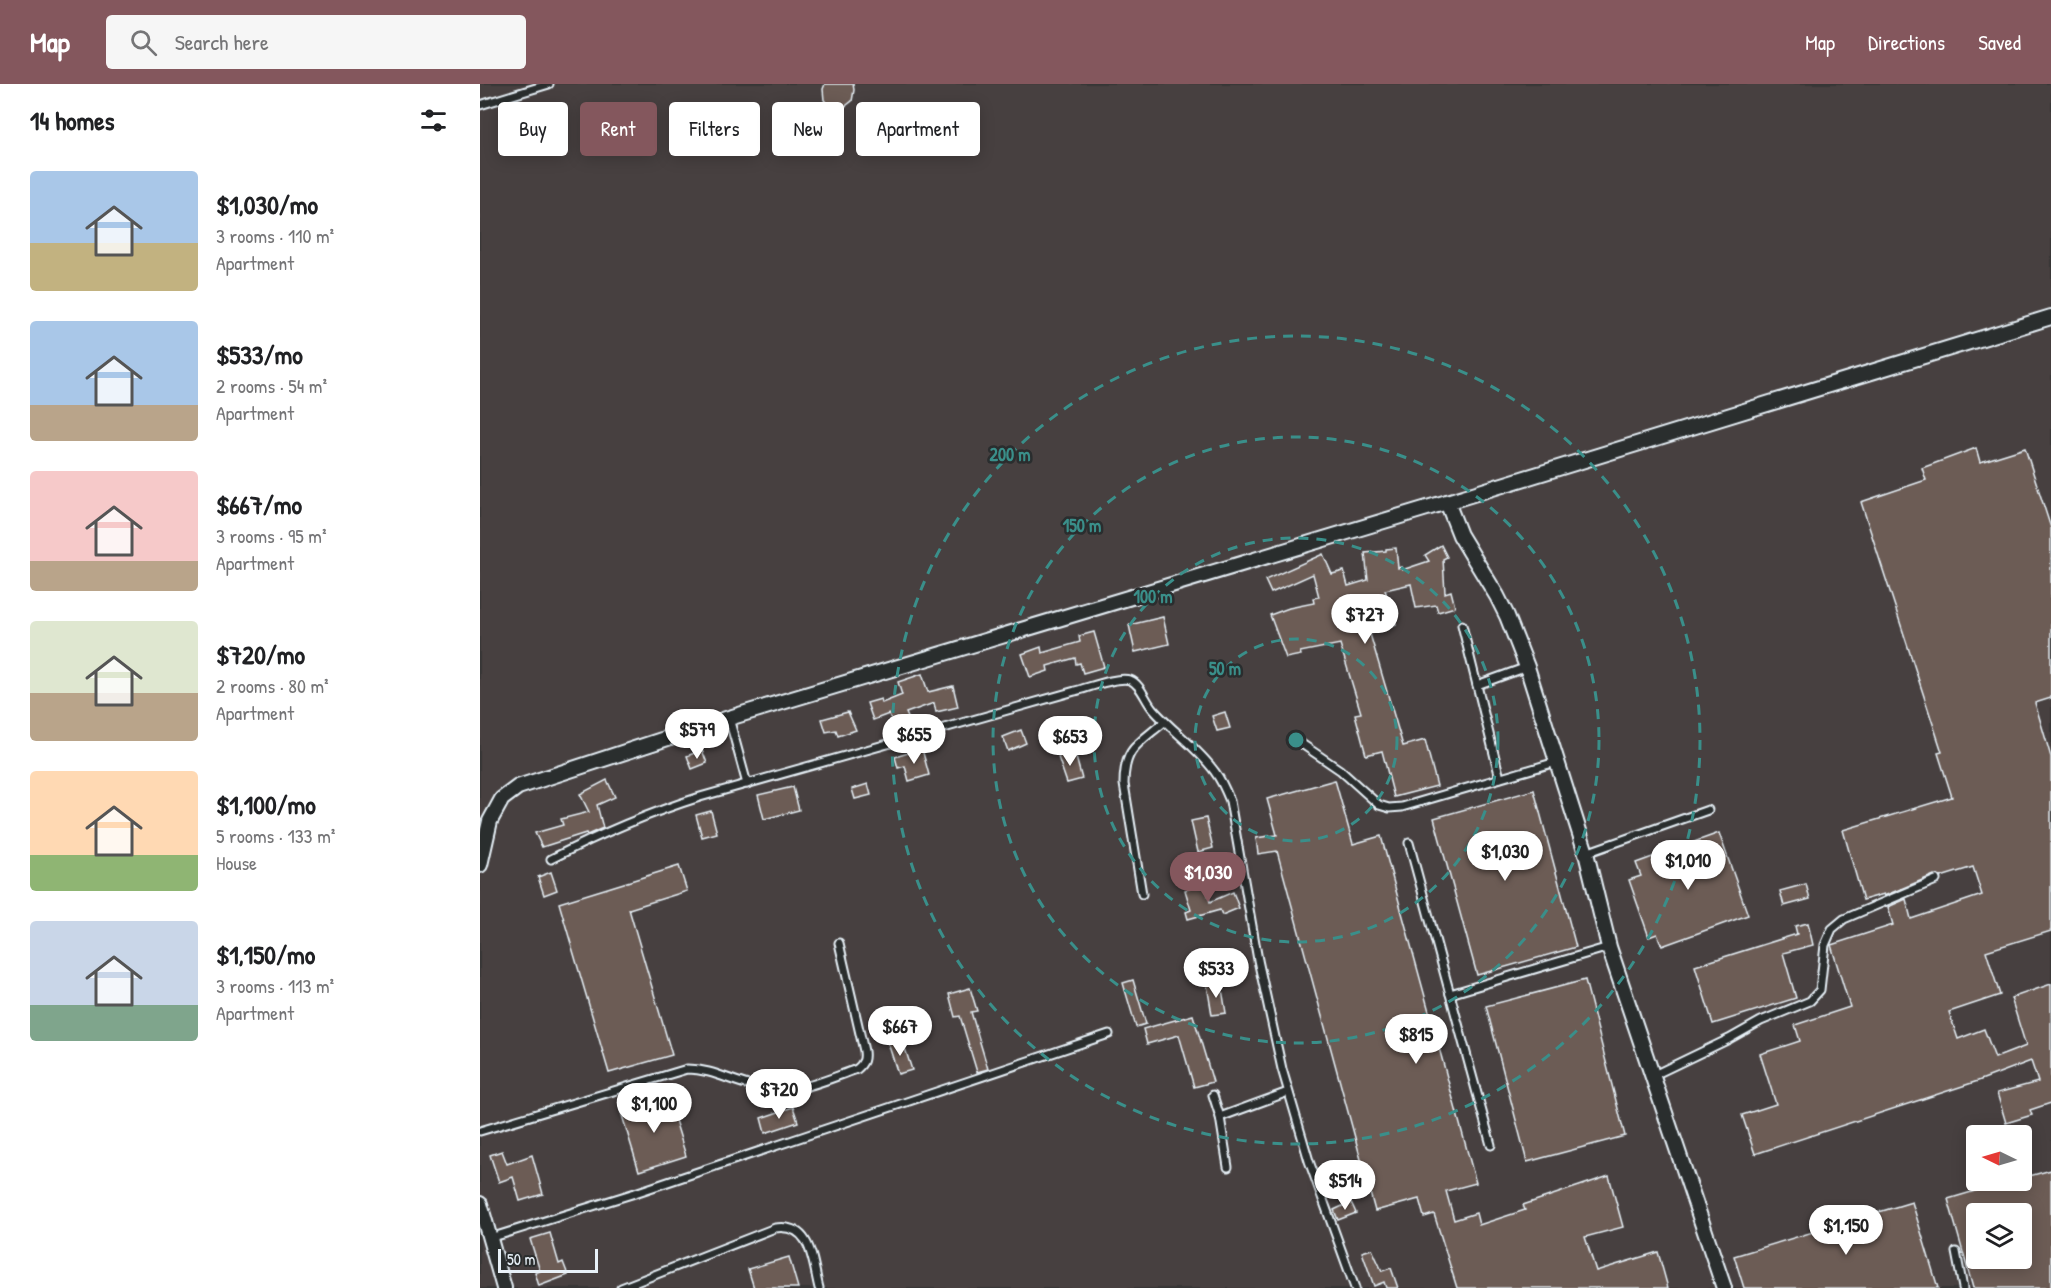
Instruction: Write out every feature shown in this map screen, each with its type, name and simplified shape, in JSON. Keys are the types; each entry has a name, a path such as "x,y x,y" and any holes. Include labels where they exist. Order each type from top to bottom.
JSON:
{"street":[{"path":"480,865 490,821 502,799 518,787 729,717 2050,320"},
{"path":"1448,502 1460,535 1508,616 1527,667 1586,853 1608,947 1724,1288"},
{"path":"480,1204 504,1288"}],"lane":[{"path":"480,105 549,84"},
{"path":"1462,625 1500,778"},
{"path":"1477,685 1527,667"},
{"path":"551,858 661,809 1117,680 1125,679 1135,682 1149,705 1164,722 1215,771 1230,801 1258,960 1288,1092 1309,1161 1355,1288"},
{"path":"729,717 747,784"},
{"path":"1142,894 1124,784 1124,769 1130,751 1164,722"},
{"path":"1296,740 1340,770 1370,799 1389,808 1402,807 1556,762"},
{"path":"1586,853 1707,810"},
{"path":"1409,843 1491,1145"},
{"path":"1652,1076 1761,1021 1810,1001 1820,990 1825,945 1832,929 1844,919 1936,880"},
{"path":"480,1131 687,1069 704,1070 745,1084 782,1091 797,1089 857,1069 865,1058 864,1050 839,943"},
{"path":"1450,994 1608,947"},
{"path":"490,1238 635,1193 1109,1034"},
{"path":"1220,1117 1288,1092"},
{"path":"1213,1095 1220,1117 1228,1167"},
{"path":"626,1287 775,1228 786,1227 795,1229 806,1241 819,1288"},
{"path":"1956,1252 1963,1288"}],"shaded area":[{"path":"480,84 2051,84 2051,1288 480,1288"}],"building":[{"path":"825,84 853,84 852,101 844,107 844,102 826,102 823,89"},
{"path":"1976,448 1980,462 2025,448 2051,528 2051,698 2035,703 2051,757 2051,931 1986,951 2000,995 1949,1012 1958,1039 1984,1029 1995,1058 2026,1046 2011,998 2051,984 2051,1103 2030,1110 2032,1115 2006,1123 1997,1093 2038,1082 2031,1061 1978,1081 1755,1154 1742,1115 1776,1104 1760,1054 1800,1041 1795,1025 1850,1007 1831,945 1893,925 1888,907 1906,899 1911,919 1982,895 1973,867 1941,877 1934,875 1884,896 1884,894 1863,900 1843,830 1952,797 1938,753 1942,752 1861,502 1926,480 1922,468"},
{"path":"1441,545 1447,557 1443,559 1445,593 1451,591 1455,607 1438,612 1436,605 1416,608 1411,584 1385,590 1396,624 1370,634 1403,746 1425,740 1437,786 1394,797 1382,751 1366,755 1355,714 1361,713 1340,644 1300,652 1301,655 1286,658 1270,615 1314,603 1313,598 1319,597 1313,574 1271,593 1265,580 1323,554 1332,574 1344,571 1348,586 1368,580 1365,553 1396,548 1398,568 1401,567 1402,570 1429,561 1425,555"},
{"path":"1163,617 1169,644 1135,652 1129,625"},
{"path":"1094,632 1104,667 1083,673 1080,663 1076,664 1075,658 1047,666 1048,671 1030,677 1022,654 1041,647 1042,653 1080,642 1079,636"},
{"path":"922,674 928,692 953,686 958,707 936,712 934,703 906,713 909,720 893,725 889,714 873,720 867,703 881,699 882,703 902,695 898,682"},
{"path":"848,712 856,730 838,736 836,730 826,732 822,719"},
{"path":"1225,712 1230,728 1217,731 1212,716"},
{"path":"1021,730 1026,743 1008,751 1003,737"},
{"path":"922,749 929,775 909,781 905,766 898,768 895,757"},
{"path":"702,750 707,763 692,769 687,756"},
{"path":"1074,750 1082,779 1067,783 1058,757"},
{"path":"607,780 615,797 597,805 603,828 587,835 586,833 542,847 535,833 563,825 561,819 589,812 580,794"},
{"path":"1335,780 1353,844 1381,836 1476,1183 1446,1191 1454,1220 1476,1213 1479,1225 1525,1210 1523,1205 1609,1176 1623,1227 1585,1237 1596,1271 1658,1252 1668,1288 1457,1288 1434,1214 1424,1217 1419,1199 1375,1211 1277,851 1258,854 1256,838 1277,835 1267,799"},
{"path":"868,784 871,795 855,799 852,789"},
{"path":"793,787 799,810 764,819 758,795"},
{"path":"1534,790 1576,947 1477,975 1434,818"},
{"path":"711,811 717,833 702,837 696,815"},
{"path":"1206,818 1213,848 1198,852 1191,821"},
{"path":"1719,833 1748,915 1662,946 1657,934 1649,937 1629,880 1641,876 1636,863"},
{"path":"679,866 687,891 629,909 672,1055 609,1073 559,903"},
{"path":"551,872 557,890 544,895 538,877"},
{"path":"1205,884 1210,902 1233,892 1239,908 1222,915 1220,910 1188,919 1186,912 1191,910 1185,890"},
{"path":"1806,884 1810,899 1784,906 1780,891"},
{"path":"1808,923 1813,945 1783,953 1796,998 1713,1024 1695,966 1797,934 1795,926"},
{"path":"1133,980 1146,1024 1136,1027 1123,983"},
{"path":"1585,980 1625,1136 1527,1162 1486,1006"},
{"path":"1221,983 1226,1013 1212,1015 1207,985"},
{"path":"970,988 977,1011 971,1012 988,1069 977,1072 960,1016 955,1017 949,994"},
{"path":"1193,1015 1213,1082 1194,1087 1179,1035 1147,1044 1143,1029"},
{"path":"902,1039 912,1070 898,1074 888,1043"},
{"path":"668,1097 686,1156 639,1171 621,1112"},
{"path":"793,1107 798,1122 765,1133 761,1118"},
{"path":"502,1151 507,1164 532,1155 543,1194 520,1201 513,1177 499,1182 490,1155"},
{"path":"2051,1170 2051,1288 1973,1288 1968,1269 2032,1269 2032,1203 1966,1203 1966,1263 1948,1199 1975,1191 2032,1191 2032,1175"},
{"path":"1351,1202 1356,1213 1338,1220 1334,1210"},
{"path":"1912,1202 1938,1288 1744,1288 1734,1256"},
{"path":"550,1233 559,1264 563,1262 568,1275 539,1286 535,1273 540,1271 530,1239"},
{"path":"1372,1249 1382,1271 1391,1268 1398,1288 1386,1288 1384,1282 1374,1286 1362,1252"},
{"path":"789,1257 798,1288 754,1288 748,1269"}]}
